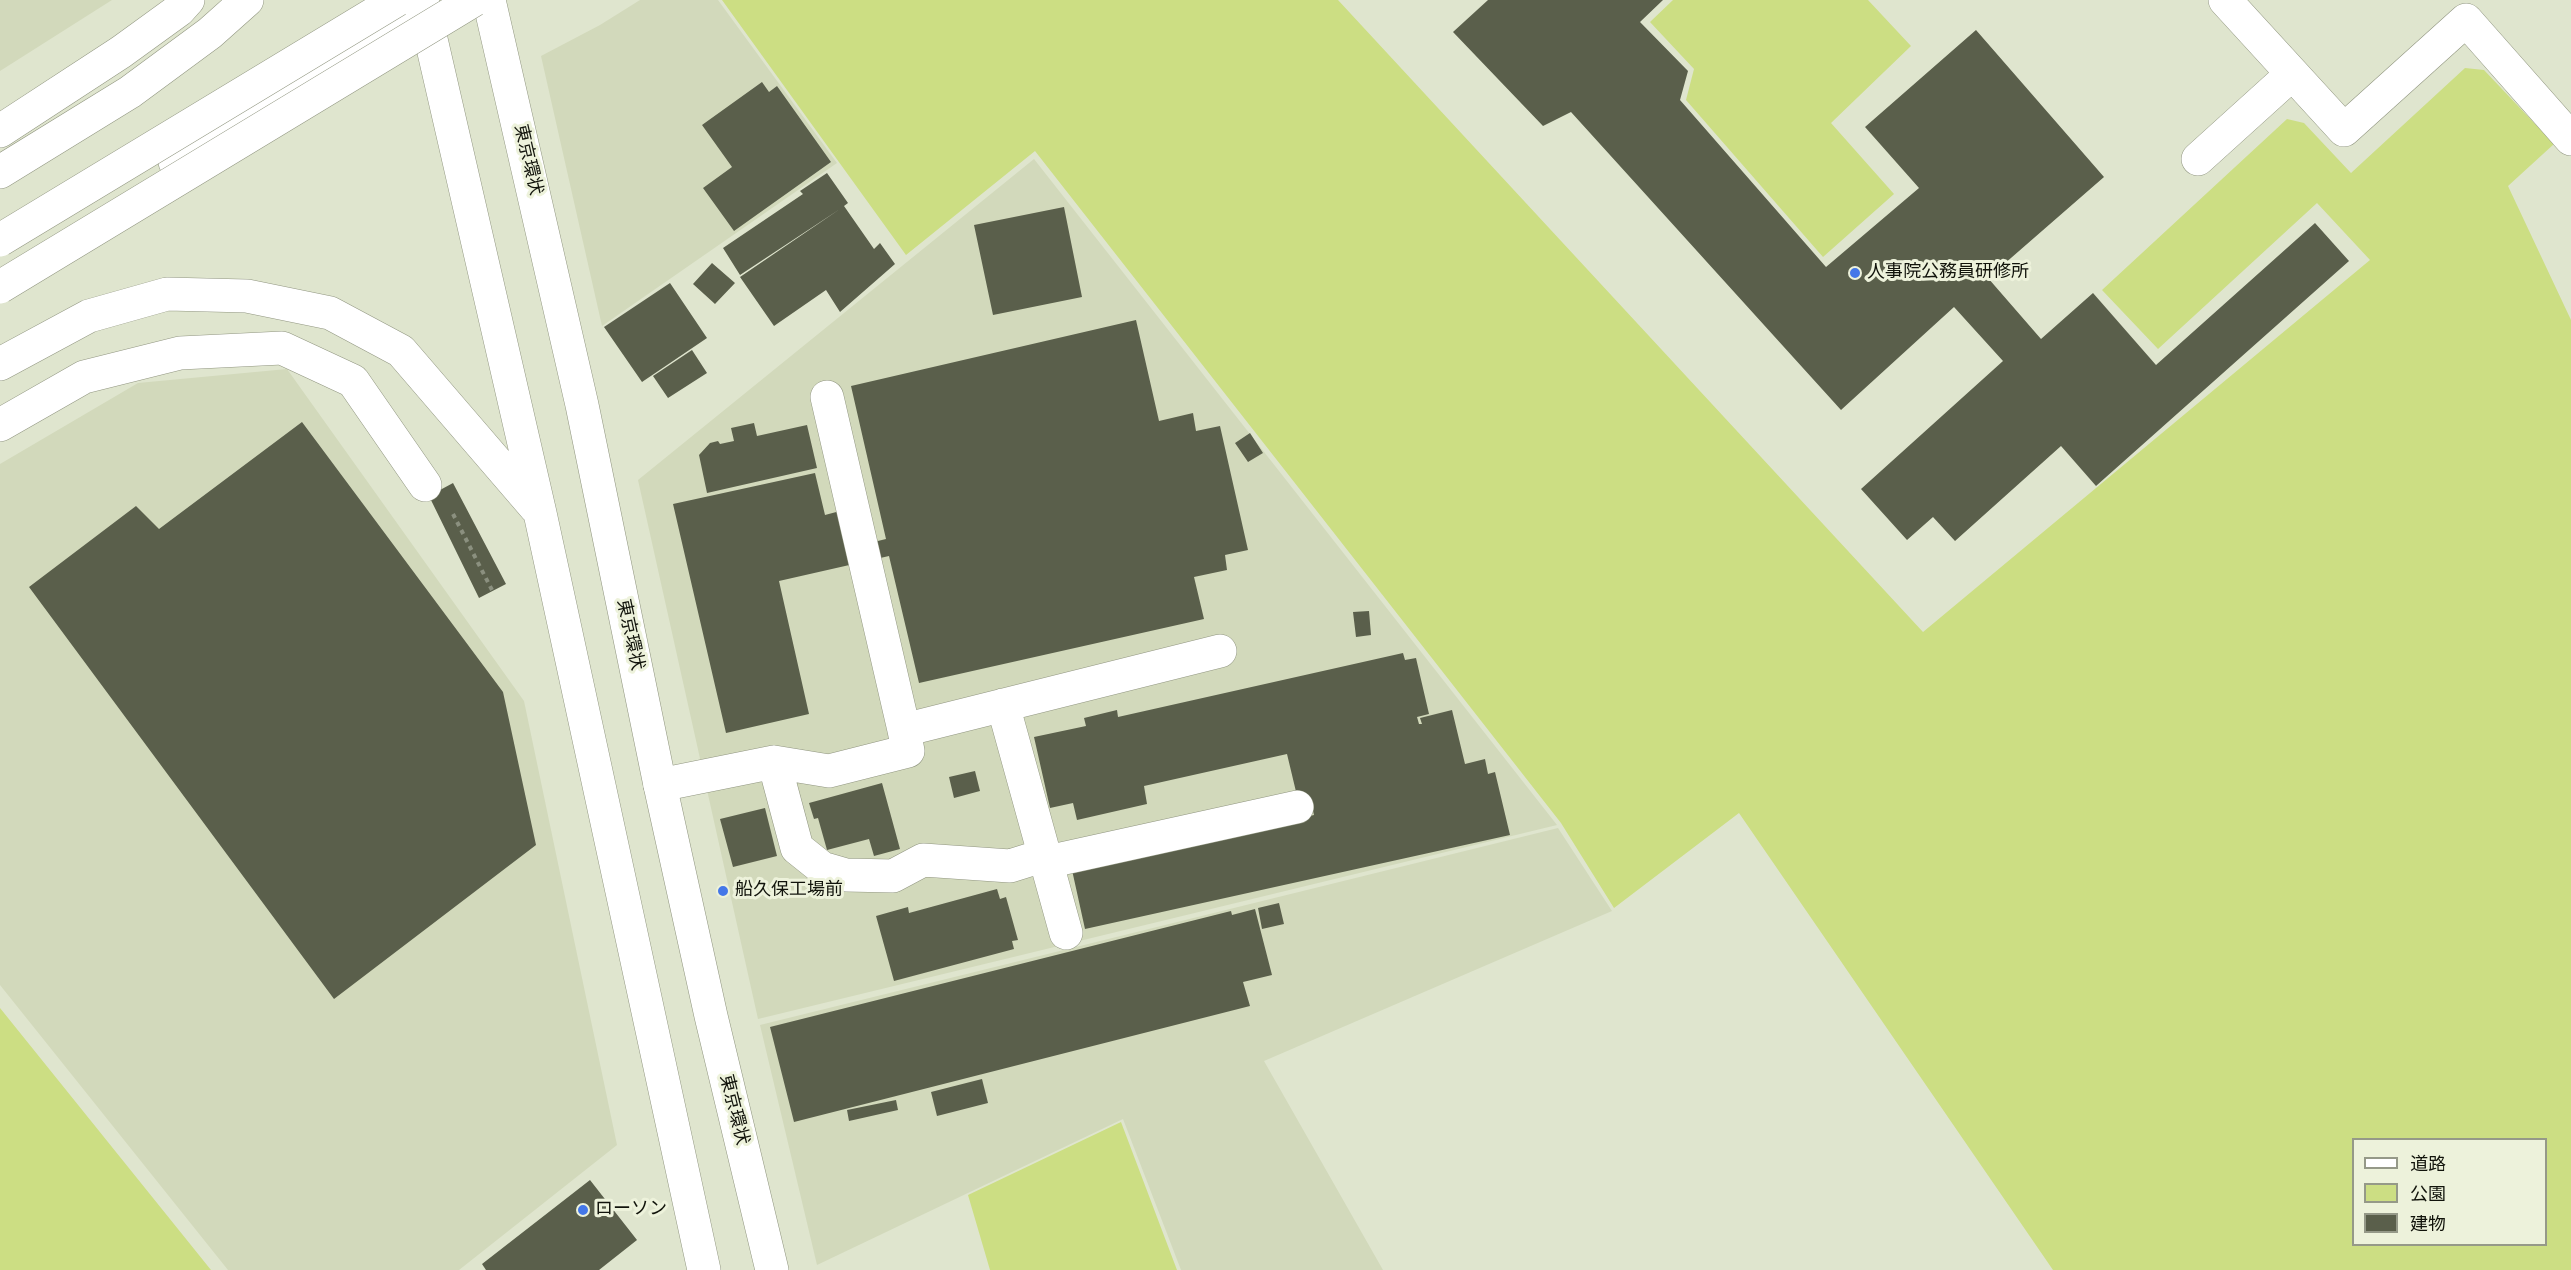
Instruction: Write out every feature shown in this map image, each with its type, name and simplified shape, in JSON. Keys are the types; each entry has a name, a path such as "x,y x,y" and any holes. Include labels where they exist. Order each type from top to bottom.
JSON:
{"main road":[{"path":"0,131 121,52 179,10 188,0"},
{"path":"0,172 130,92 210,33 247,0"},
{"path":"0,287 474,0"},
{"name":"東京環状","path":"489,0 582,405 660,785 711,1016 772,1270"},
{"path":"2226,0 2344,130 2466,20 2571,139"},
{"path":"0,240 414,3"},
{"path":"0,270 414,3"},
{"path":"414,3 540,513 704,1270"},
{"path":"2198,159 2292,74"},
{"path":"10,358 90,316 167,294 247,296 330,313 401,351 540,513"},
{"path":"0,425 84,377 180,353 282,348 353,381 425,485"},
{"path":"660,785 774,762 829,771 908,751 827,397"},
{"path":"904,730 1220,651"},
{"path":"1004,705 1066,933"},
{"path":"774,762 797,848 822,868 846,875 893,876 923,860 1010,866 1297,807"}],"path":[{"path":"450,509 492,590"}],"shaded area":[{"path":"0,0 112,0 0,71"},
{"path":"640,0 718,0 837,163 602,326 541,56 600,25"},
{"path":"1034,159 1557,825 758,1019 638,480"},
{"path":"287,369 524,701 617,1145 459,1270 228,1270 0,985 0,464 138,383"},
{"path":"1558,828 1612,911 1264,1061 1383,1270 1181,1270 1123,1119 817,1265 760,1025"}],"green space":[{"path":"722,0 1338,0 1923,632 2370,260 2317,203 2158,349 2102,290 2287,119 2304,123 2351,173 2465,68 2484,70 2554,144 2508,186 2571,320 2571,1270 2053,1270 1739,813 1614,908 1561,823 1035,151 906,255"},
{"path":"1673,0 1868,0 1911,46 1831,123 1894,194 1823,257 1686,100 1694,69 1650,22"},
{"path":"0,1008 211,1270 0,1270"},
{"path":"1121,1122 1177,1270 990,1270 968,1195"}],"building":[{"name":"人事院公務員研修所","path":"1488,0 1663,0 1640,22 1688,71 1680,100 1826,267 1919,188 1865,127 1976,30 2104,177 1988,278 2041,339 2093,293 2156,365 2315,223 2349,261 2096,486 2061,446 1955,541 1933,517 1907,540 1861,489 2003,361 1954,307 1841,410 1571,112 1543,126 1453,32"},
{"path":"762,82 769,92 777,86 831,162 734,231 703,188 732,167 702,125"},
{"path":"827,173 848,203 844,206 874,249 880,243 895,264 840,312 826,290 774,326 740,277 840,209 740,275 723,248 803,194 800,191"},
{"path":"1064,207 1082,297 993,315 974,225"},
{"path":"712,263 735,283 715,304 693,284"},
{"path":"670,283 707,338 642,382 604,327"},
{"path":"1136,320 1159,421 1193,413 1196,431 1220,426 1248,550 1225,555 1227,570 1194,577 1204,619 919,683 889,556 779,581 809,714 726,733 673,504 815,473 825,515 840,511 849,548 886,539 851,386"},
{"path":"692,350 707,373 668,398 653,376"},
{"path":"302,422 503,692 536,845 334,999 29,587 136,506 159,529"},
{"path":"754,423 757,436 807,425 817,468 707,493 699,455 710,443 718,441 720,444 734,441 731,428"},
{"path":"1250,433 1263,453 1248,462 1235,443"},
{"path":"453,483 506,584 479,598 429,496"},
{"path":"1369,611 1371,635 1356,637 1353,612"},
{"path":"1403,653 1405,660 1416,658 1429,714 1417,717 1419,724 1422,724 1420,718 1452,710 1465,764 1485,759 1488,774 1495,772 1510,835 1085,929 1072,870 1314,815 1310,798 1298,800 1287,754 1144,786 1147,804 1077,820 1073,803 1050,808 1034,737 1086,726 1084,718 1117,710 1118,717"},
{"path":"975,771 980,791 954,798 949,777"},
{"path":"882,783 900,849 874,856 869,839 827,850 818,818 814,819 809,803"},
{"path":"765,808 777,856 733,867 720,819"},
{"path":"997,889 1000,899 1006,897 1018,940 1012,941 1014,949 894,981 876,916 908,907 909,913"},
{"path":"1279,903 1284,924 1262,929 1258,908"},
{"path":"1255,909 1272,975 1243,982 1250,1006 794,1122 770,1027 1231,911 1232,915"},
{"path":"982,1079 988,1103 937,1116 931,1092"},
{"path":"896,1100 898,1110 849,1121 847,1110"},
{"name":"ローソン","path":"590,1180 637,1240 599,1270 486,1270 482,1264"}],"place":[{"name":"人事院公務員研修所","path":"1855,273"},
{"name":"船久保工場前","path":"723,891"},
{"name":"ローソン","path":"583,1210"}]}
